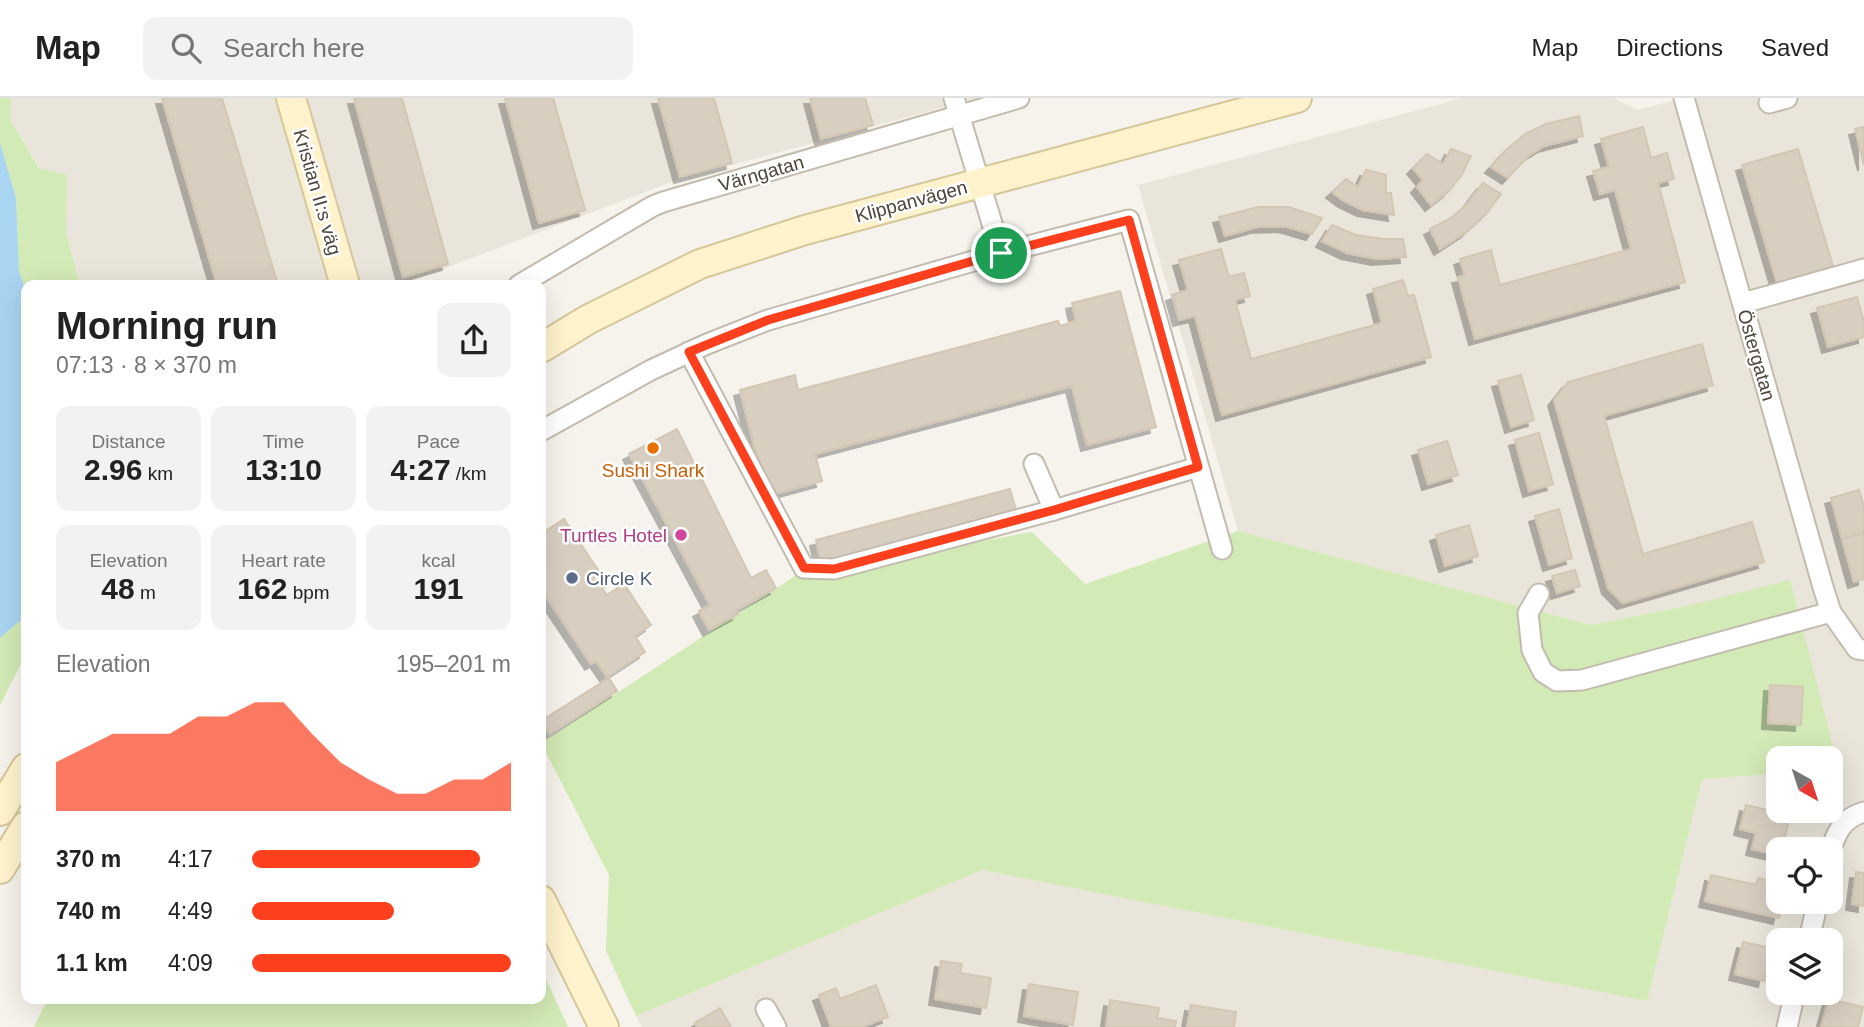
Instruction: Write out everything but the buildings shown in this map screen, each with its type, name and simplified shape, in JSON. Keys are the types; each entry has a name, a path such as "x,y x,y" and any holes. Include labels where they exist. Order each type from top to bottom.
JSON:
{"street":[{"name":"Kristian II:s väg","path":"291,98 344,280"},
{"name":"Värngatan","path":"527,280 663,202 957,107 1019,98"},
{"name":"Klippanvägen","path":"546,345 589,319 700,264 805,230 1297,98"},
{"name":"Östergatan","path":"1684,98 1814,559 1832,611 1857,645"},
{"path":"957,107 1001,253"},
{"path":"546,428 689,352 768,320 1001,253 1129,220 1222,549"},
{"path":"1743,303 1864,269"},
{"path":"689,352 804,568 834,569 1054,510 1198,467"},
{"path":"1034,464 1054,510"},
{"path":"1539,594 1528,614 1532,650 1543,672 1558,681 1581,680 1832,611"},
{"path":"0,811 21,776"},
{"path":"1835,837 1848,819 1864,812"},
{"path":"0,869 21,834"},
{"path":"546,910 604,1027"},
{"path":"1787,1027 1792,1005"},
{"path":"766,1009 776,1027"}],"shaded area":[{"path":"11,98 977,98 674,181 414,280 79,280 66,233 66,211 10,119"},
{"path":"1463,98 1613,98 1637,110 1683,98 1864,98 1864,1027 642,1027 636,1016 982,870 1647,1001 1702,779 1766,775 1766,823 1843,823 1843,746 1832,746 1790,580 1687,606 1591,625 1238,531 1138,185"}],"green space":[{"path":"0,98 11,98 10,119 39,168 67,175 66,233 79,280 22,280 19,271 16,198 0,143"},
{"path":"1238,531 1591,625 1687,606 1790,580 1833,746 1766,746 1766,775 1702,779 1647,1001 982,870 636,1016 606,951 609,875 546,753 546,740 798,574 1032,532 1085,584"},
{"path":"21,620 21,664 0,705 0,638"},
{"path":"546,979 568,1027 34,1027 46,1004 546,1004"}],"water":[{"path":"0,143 16,198 19,271 22,280 21,620 0,638"}],"place":[{"name":"Sushi Shark","path":"653,448"},
{"name":"Turtles Hotel","path":"681,535"},
{"name":"Circle K","path":"572,578"}],"route":[{"path":"1129,220 1198,467 1054,510 834,569 804,568 689,352 768,320 1001,253 1129,220"}]}
